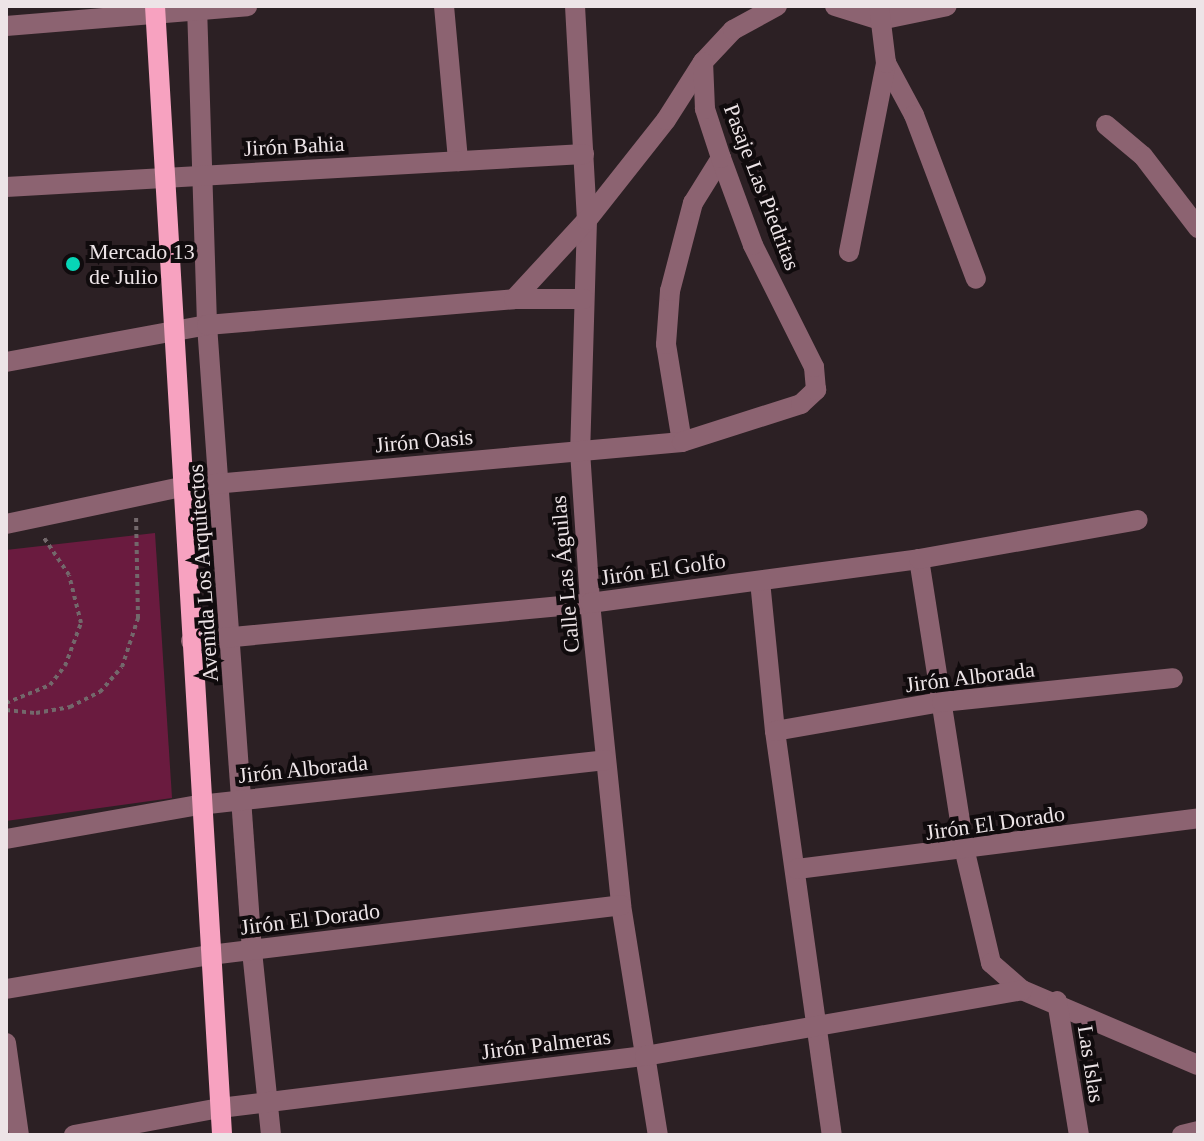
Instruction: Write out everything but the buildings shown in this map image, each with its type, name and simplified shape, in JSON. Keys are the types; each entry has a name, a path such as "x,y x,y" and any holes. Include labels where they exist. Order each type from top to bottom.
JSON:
{"main road":[{"name":"Avenida Los Arquitectos","path":"155,10 199,805 222,1135"}],"street":[{"path":"6,26 155,10 247,6"},
{"path":"444,6 458,161"},
{"name":"Calle Las Águilas","path":"575,6 587,220 580,451 590,603 621,905 658,1135"},
{"path":"514,299 587,220 666,120 703,62 733,30 777,6"},
{"path":"835,6 880,13 947,6"},
{"name":"Avenida Los Arquitectos","path":"197,8 207,325 244,800 252,951 271,1135"},
{"path":"849,252 886,63 880,13"},
{"name":"Pasaje Las Piedritas","path":"703,62 705,109 721,158 753,245 814,367"},
{"path":"886,63 914,115 976,279"},
{"path":"1106,125 1143,156 1198,228"},
{"name":"Jirón Bahia","path":"6,187 584,154"},
{"path":"682,442 666,344 670,291 693,203 721,158"},
{"path":"6,362 207,325 514,299 584,299"},
{"name":"Jirón Oasis","path":"6,524 181,487 682,442 801,404 816,390 814,367"},
{"name":"Jirón El Golfo","path":"191,641 590,603 919,559 1138,520"},
{"path":"919,559 965,852 991,963 1022,990 1057,1001 1198,1065"},
{"path":"760,581 775,731 797,869 814,1028 832,1135"},
{"name":"Jirón Alborada","path":"775,731 942,702 1173,678"},
{"name":"Jirón Alborada","path":"6,839 199,805 606,760"},
{"name":"Jirón El Dorado","path":"797,869 965,852 1198,818"},
{"name":"Jirón El Dorado","path":"6,989 210,955 621,905"},
{"name":"Jirón Palmeras","path":"74,1135 220,1108 645,1056 1022,990"},
{"name":"Las Islas","path":"1057,1001 1079,1135"},
{"path":"6,1043 19,1135"},
{"path":"1182,1135 1198,1131"}],"path":[{"path":"6,710 36,713 70,707 100,692 122,667 138,618 134,497"},
{"path":"6,703 50,685 65,666 81,623 74,588 46,545 40,516"}],"shaded area":[{"path":"155,533 172,798 6,821 6,550"}],"place":[{"name":"Mercado 13 de Julio","path":"73,264"}]}
